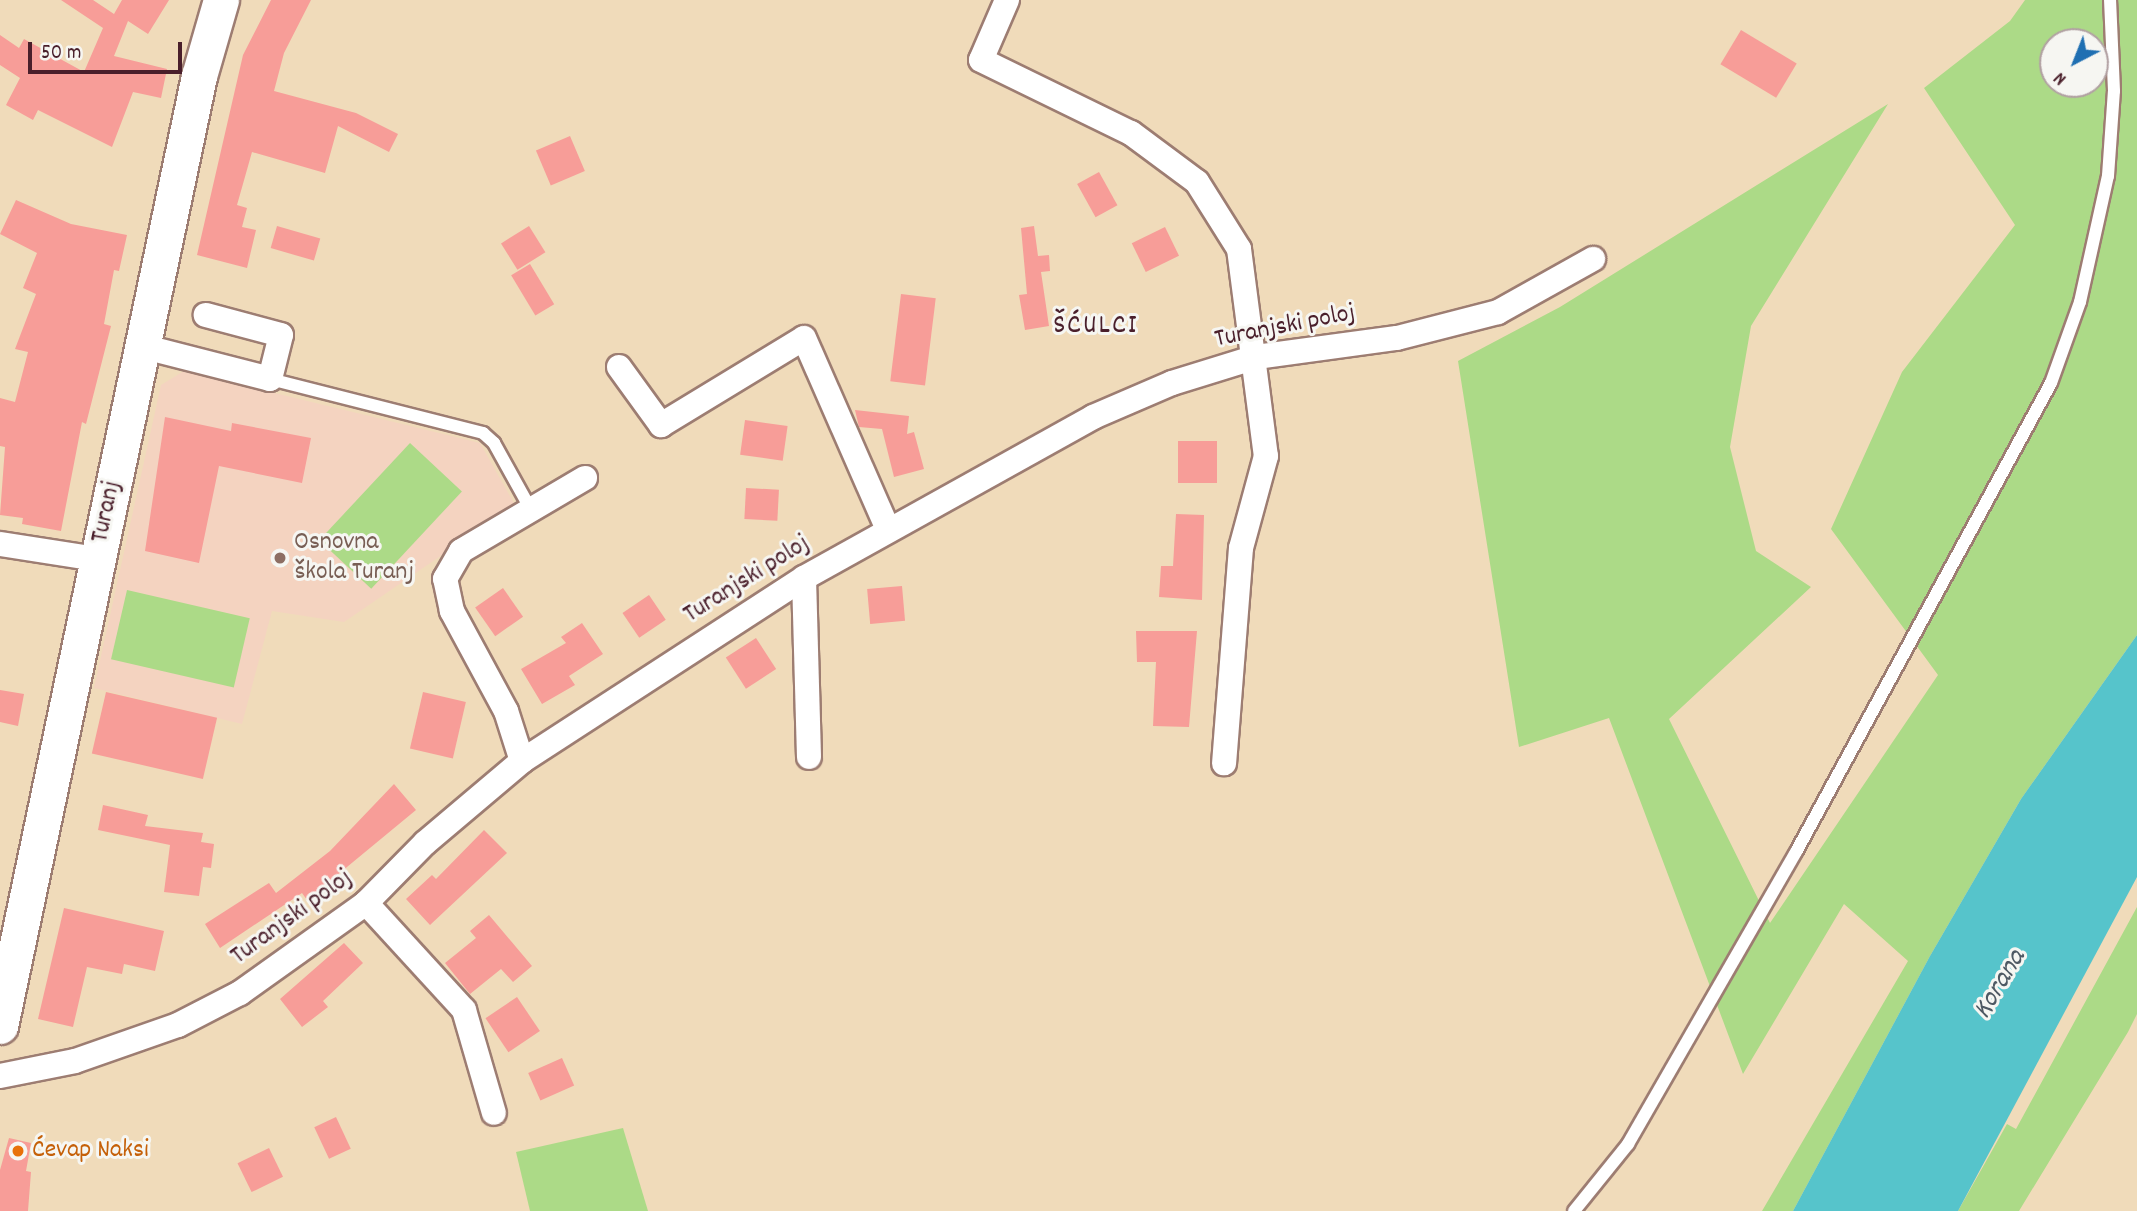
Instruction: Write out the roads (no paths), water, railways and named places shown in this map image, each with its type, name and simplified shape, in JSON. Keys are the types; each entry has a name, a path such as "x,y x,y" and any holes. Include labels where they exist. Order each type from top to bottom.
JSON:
{"main road":[{"name":"Turanj","path":"0,1026 199,76 221,0"}],"street":[{"path":"1007,0 981,60 1131,133 1197,181 1239,249 1256,357 1266,456 1241,548 1224,763"},
{"name":"Turanjski poloj","path":"0,1076 75,1061 178,1025 240,993 366,903 425,843 522,761 804,578 1093,416 1172,383 1256,357 1397,338 1498,312 1593,259"},
{"path":"141,346 270,379 281,335 206,315"},
{"path":"619,367 661,425 804,338 888,529"},
{"path":"522,761 506,710 452,611 445,579 461,551 585,478"},
{"path":"0,544 97,559"},
{"path":"804,578 809,757"},
{"path":"366,903 464,1010 495,1113"}],"lane":[{"path":"1574,1211 1634,1132 1796,852 2051,383 2086,281 2108,176 2114,91 2110,0"},
{"path":"270,379 483,433 494,443 530,508"}],"water":[{"name":"Korana","path":"2137,635 2137,877 1958,1211 1793,1211 1930,956 2021,799"}],"place":[{"name":"Osnovna škola Turanj","path":"280,558"},
{"name":"Ćevap Naksi","path":"18,1151"}],"district":[{"name":"ŠĆULCI","path":"1096,327"}]}
